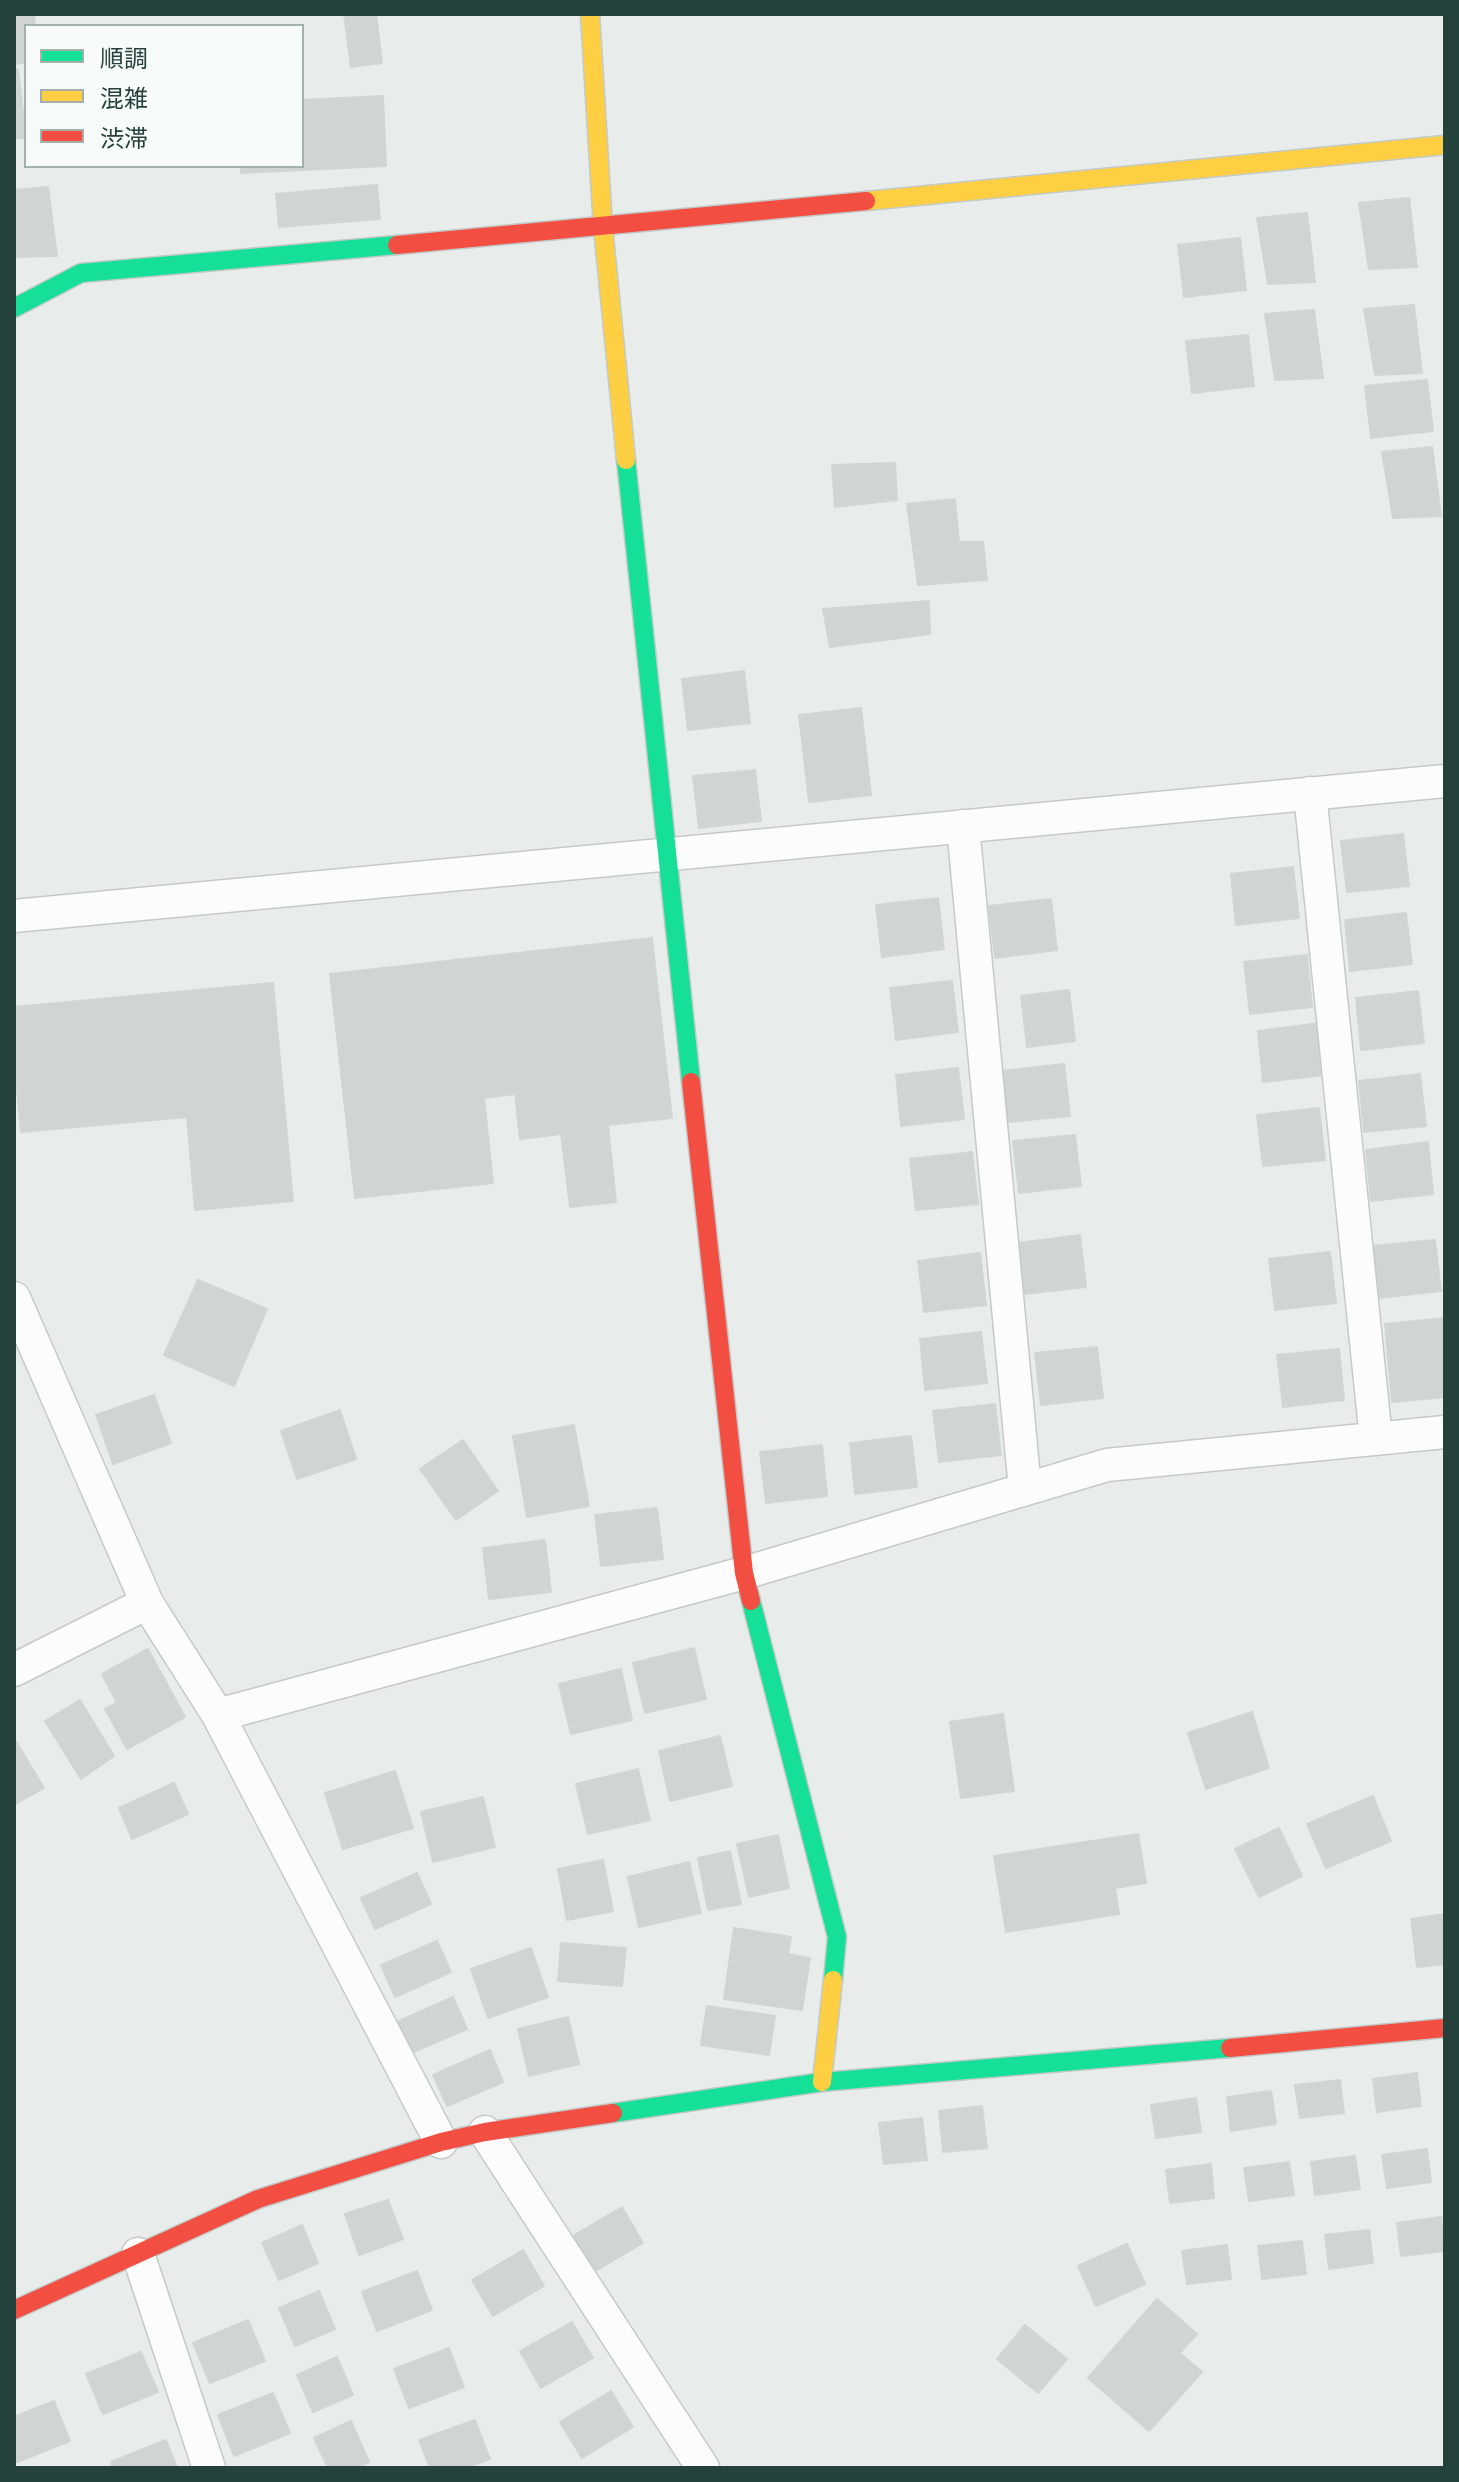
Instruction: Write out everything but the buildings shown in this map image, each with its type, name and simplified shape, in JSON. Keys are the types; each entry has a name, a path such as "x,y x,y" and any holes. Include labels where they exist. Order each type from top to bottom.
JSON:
{"street":[{"path":"590,14 603,227 666,855 744,1573 837,1937 822,2082"},
{"path":"14,308 81,273 603,227 1445,145"},
{"path":"14,916 1445,781"},
{"path":"1310,793 1376,1439"},
{"path":"963,826 1025,1489"},
{"path":"14,1298 147,1603 218,1715 441,2142"},
{"path":"218,1715 744,1573 1107,1465 1445,1432"},
{"path":"14,1670 147,1603"},
{"path":"14,2310 258,2199 441,2142 485,2132 822,2082 1116,2059 1445,2028"},
{"path":"485,2132 703,2468"},
{"path":"138,2254 209,2468"}],"traffic: fast":[{"path":"14,308 81,273 397,245"},
{"path":"626,460 691,1082"},
{"path":"751,1601 837,1937 833,1980"},
{"path":"613,2113 822,2082 1230,2048"}],"traffic: slow":[{"path":"590,14 603,227 626,460"},
{"path":"866,201 1445,145"},
{"path":"822,2082 833,1980"}],"traffic: jam":[{"path":"397,245 866,201"},
{"path":"691,1082 744,1573 751,1601"},
{"path":"1230,2048 1445,2028"},
{"path":"14,2310 258,2199 441,2142 485,2132 613,2113"}]}
